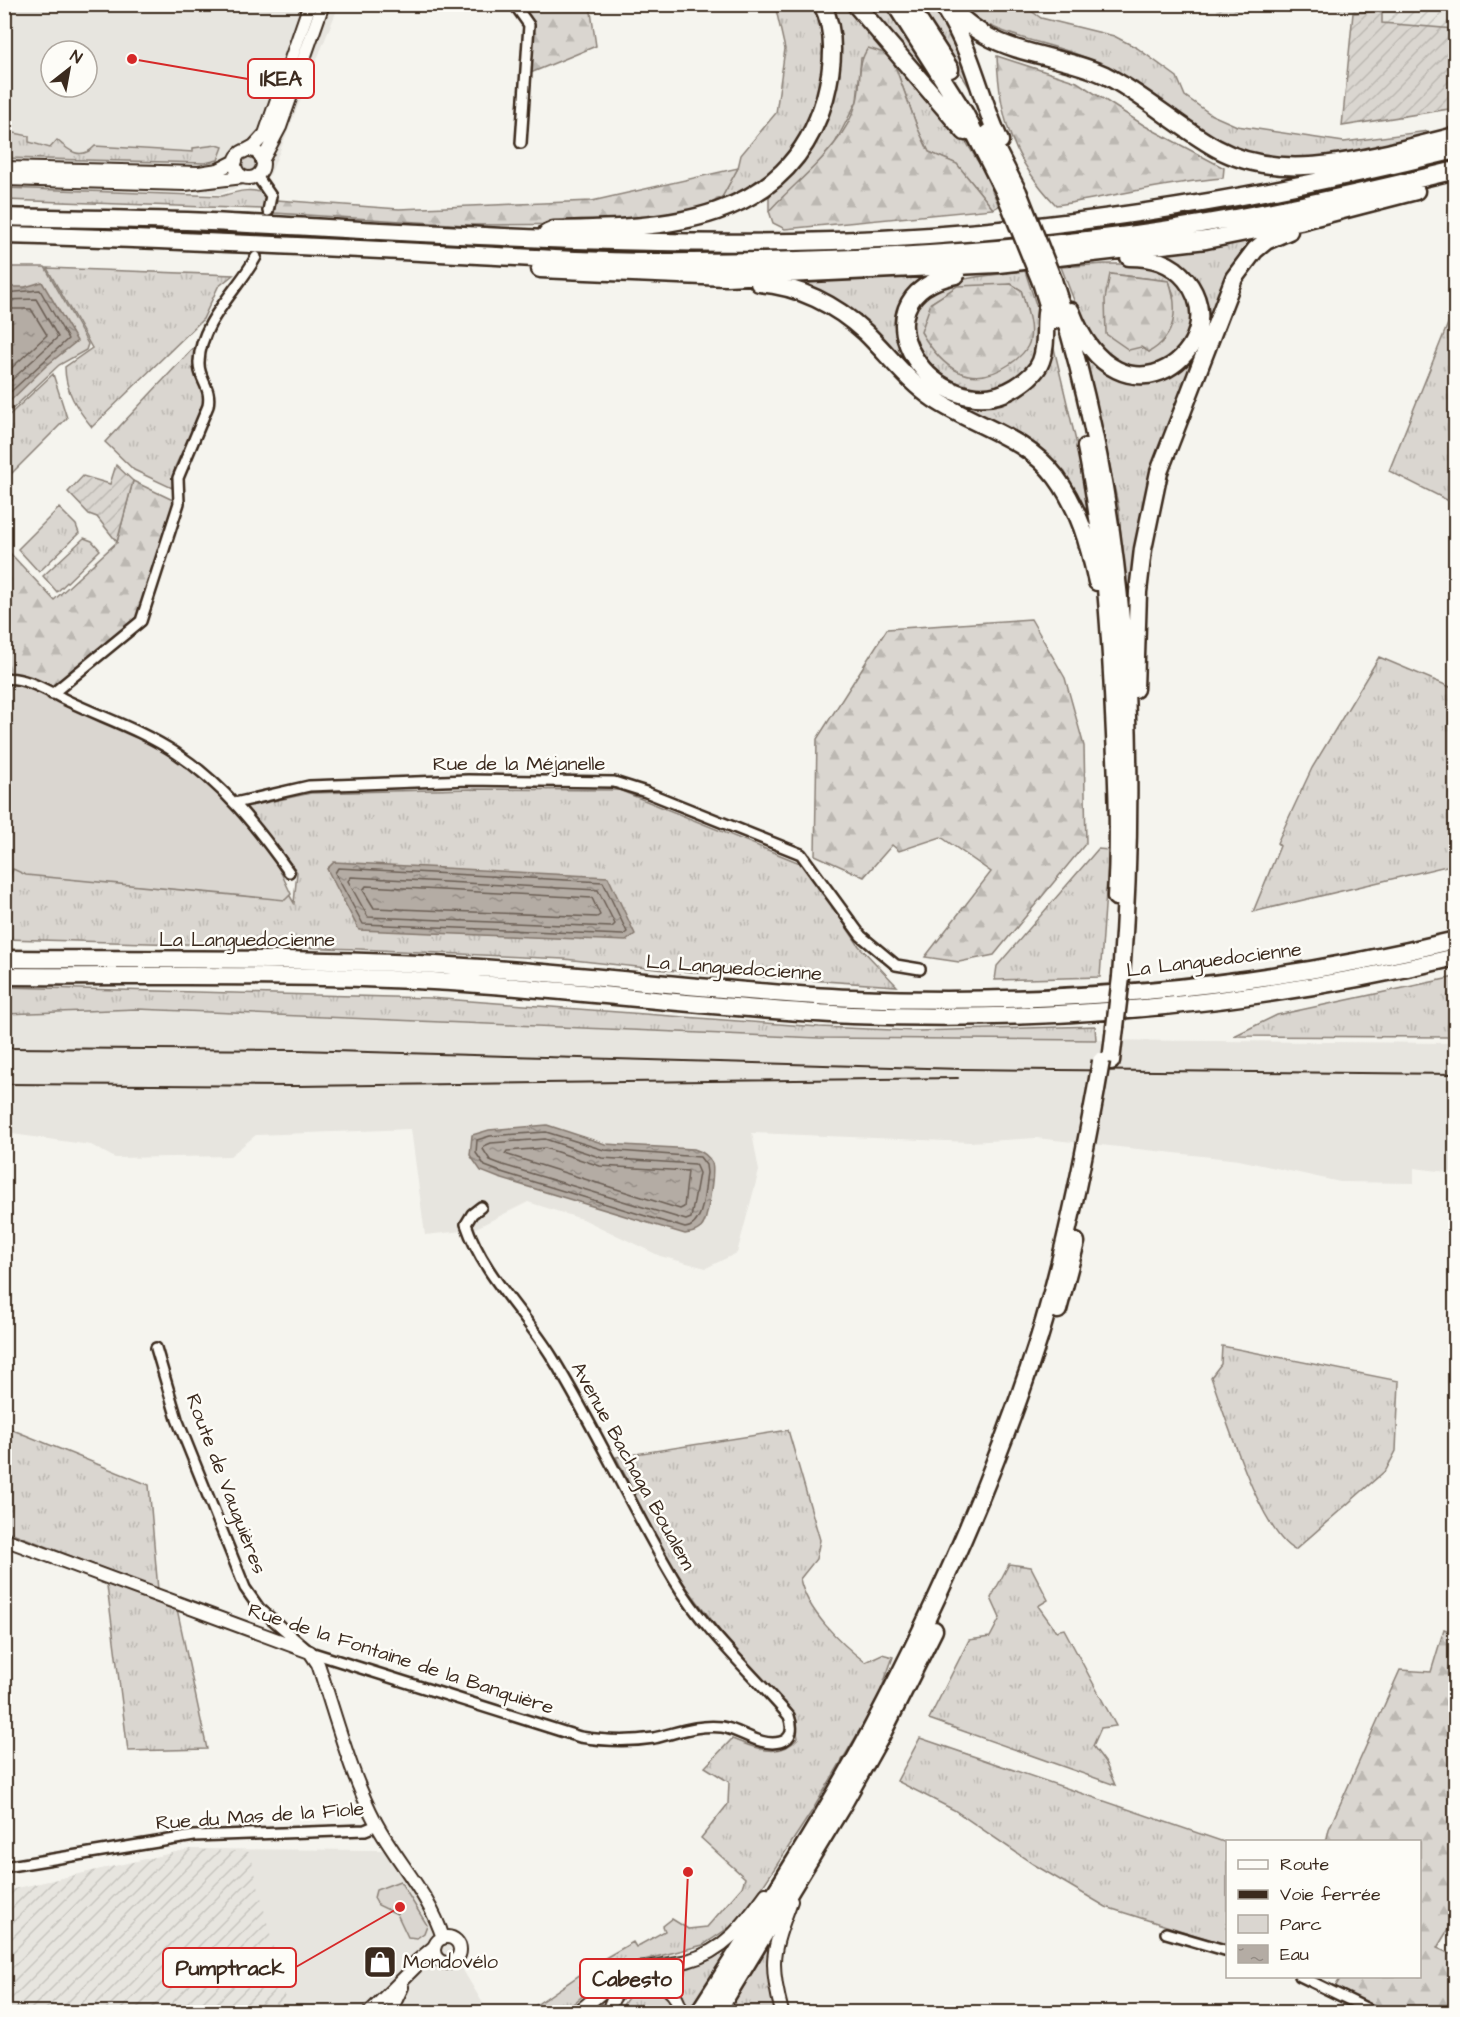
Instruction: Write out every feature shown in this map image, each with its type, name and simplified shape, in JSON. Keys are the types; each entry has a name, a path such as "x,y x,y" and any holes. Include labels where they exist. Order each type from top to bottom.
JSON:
{"highway":[{"path":"529,239 554,230 651,226 701,218 741,201 772,180 800,148 819,116 824,101 830,79 832,52 830,29 822,4"},
{"path":"855,4 892,44 970,139 982,146"},
{"path":"717,2013 798,1882 876,1746 966,1558 1012,1447 1066,1282 1099,1141 1102,1090 1130,842 1128,742 1115,548 1102,467 1050,290 1011,192 965,114 895,4"},
{"path":"908,4 961,87 1007,170 1011,192"},
{"path":"944,4 968,48 981,97 1009,162 1007,170"},
{"path":"944,4 969,24 1000,42 1086,66 1108,77 1189,132 1219,149 1249,161 1279,165 1324,164 1455,136"},
{"path":"4,217 207,222 529,239 691,244 834,241 956,234 1090,221 1200,205 1362,173 1455,150"},
{"path":"4,235 197,241 515,257 690,262 982,251 1099,239 1224,219 1455,170"},
{"path":"515,257 538,269 726,277 998,264 1206,240 1346,210 1455,180"},
{"path":"1128,742 1134,719 1138,592 1154,490 1226,294 1247,258 1266,241 1299,227 1331,218 1346,210"},
{"path":"1050,290 1069,308 1088,347 1101,362 1119,372 1142,376 1162,372 1177,363 1188,350 1197,332 1200,311 1193,289 1179,272 1160,260 1143,257 1097,259 1084,255"},
{"path":"998,264 929,283 914,295 906,309 902,325 904,340 923,369 936,382 953,392 987,397 1001,394 1023,383 1041,362 1050,290"},
{"path":"726,277 800,291 825,303 865,332 901,371 934,399 1012,439 1036,458 1054,475 1070,497 1081,522 1097,583 1102,614 1110,626"},
{"path":"1050,290 1091,470 1098,510 1110,626 1118,816 1115,977"},
{"name":"La Languedocienne","path":"4,959 407,963 808,995 956,1000 1083,995 1189,986 1320,968 1455,940"},
{"name":"La Languedocienne","path":"4,976 411,980 807,1012 956,1016 1069,1013 1199,1002 1334,982 1455,957"},
{"path":"699,2013 795,1859 870,1730 915,1643 1005,1433 1039,1337 1073,1211 1102,1090"}],"main road":[{"path":"4,168 199,173 218,170 254,146 265,134 310,4"},
{"path":"4,179 185,184 257,176 279,128 323,4"},
{"path":"239,157 255,152 262,161"},
{"path":"239,157 237,170 243,177"},
{"name":"Rue de la Fontaine de la Banquière","path":"4,1539 310,1652"},
{"name":"Route de Vauguières","path":"310,1652 318,1664 351,1764 377,1825 435,1915 439,1942"},
{"path":"578,2013 606,1988 637,1971 688,1960 714,1951 737,1934 795,1859"},
{"path":"782,2013 774,1971 774,1948 798,1882"},
{"path":"370,2013 412,1969 439,1960 453,1961 460,1951 455,1940 439,1942 416,1962 412,1969 407,1982 394,1999 390,2013"},
{"path":"439,1942 435,1954 439,1960"},
{"path":"609,2013 613,1999 628,1984 652,1980 673,1992 679,2001 681,2013"}],"street":[{"path":"514,4 529,24 526,38 522,143"},
{"path":"257,176 271,196 268,211"},
{"path":"52,694 141,621 179,503 178,478 208,405 210,394 200,373 202,349 221,307 240,285 256,257"},
{"path":"4,679 15,678 177,753 235,803 259,830 289,872"},
{"name":"Rue de la Méjanelle","path":"235,803 309,786 468,780 614,782 646,792 801,854 861,936 896,965 920,969"},
{"name":"Avenue Bachaga Boualem","path":"481,1207 472,1214 466,1224 471,1238 495,1278 542,1341 567,1381 676,1582 721,1645 789,1716 791,1732"},
{"name":"Route de Vauguières","path":"156,1348 177,1419 245,1588 259,1608 310,1652"},
{"name":"Rue de la Fontaine de la Banquière","path":"310,1652 504,1712 560,1732 597,1740 618,1742 654,1738 699,1727 721,1727 771,1743 781,1742 791,1732"},
{"name":"Rue du Mas de la Fiole","path":"4,1867 194,1836 365,1830 377,1825"},
{"path":"1166,1933 1226,1951"},
{"path":"1302,1978 1374,2013"}],"shaded area":[{"path":"1217,4 1455,5 1455,29 1382,23 1382,11 1217,13"},
{"path":"4,5 339,5 270,175 221,194 5,175"},
{"path":"137,1009 819,1038 1455,1043 1455,1173 1414,1168 1414,1183 1340,1182 1239,1160 1036,1138 970,1142 752,1133 759,1171 737,1253 706,1268 660,1256 585,1220 528,1202 472,1230 425,1235 411,1129 256,1135 230,1156 115,1158 91,1145 5,1133 5,1014"},
{"path":"190,1849 384,1850 432,1918 488,2012 5,2012 5,1891"},
{"path":"190,1849 250,1852 289,2012 5,2012 5,1891"}],"green space":[{"path":"839,4 860,17 965,140 982,168 999,206 993,209 957,164 929,152 918,129 891,55 861,58 857,101 835,143 814,168 769,211 769,197 818,129 833,12"},
{"path":"523,5 590,5 596,46 528,74 532,22"},
{"path":"775,5 817,5 824,33 825,62 820,91 810,118 795,144 777,167 754,185 728,199 722,197 738,168 741,155 776,113 785,49"},
{"path":"869,5 886,5 923,58 952,106 867,9"},
{"path":"918,5 937,5 946,16 981,106"},
{"path":"958,5 1023,5 1041,18 1114,36 1137,48 1177,77 1185,96 1212,115 1237,126 1344,142 1428,131 1428,136 1377,148 1325,156 1273,156 1247,152 1218,141 1109,68 1078,54 991,26"},
{"path":"1382,11 1382,23 1455,29 1455,108 1342,126 1353,13"},
{"path":"868,48 891,55 918,129 929,152 957,164 993,209 785,229 773,223 769,211 820,161 851,118 857,101 862,61"},
{"path":"997,56 1077,82 1145,126 1224,168 1223,178 1056,205 1029,171 1011,137 1001,99"},
{"path":"5,131 29,136 29,142 50,148 57,140 66,148 80,154 95,146 193,152 193,148 217,145 223,147 218,160 205,163 5,158"},
{"path":"249,156 255,158 257,164 255,170 249,172 243,170 241,164 243,158"},
{"path":"738,168 722,197 687,217 612,224 466,225 274,213 277,200 399,209 592,201"},
{"path":"5,188 222,196 240,191 252,191 264,194 268,198 264,209 5,200"},
{"path":"1264,236 1250,248 1153,478 1130,676 1119,509 1085,351 1160,378 1203,314 1159,253"},
{"path":"1145,264 1167,271 1178,280 1194,310 1189,335 1178,354 1145,369 1108,360 1084,326 1061,267","holes":["1111,274 1169,281 1174,296 1149,352 1141,347"]},
{"path":"5,267 45,267 88,344 86,350 59,365 5,416"},
{"path":"47,268 233,275 218,287 203,319 92,427 73,399 67,384 65,367 92,348"},
{"path":"1025,271 1041,320 1036,361 1006,384 985,390 956,384 929,366 916,350 912,334 914,308 923,295 944,284","holes":["1011,284 1021,290 1027,310 931,303 939,298"]},
{"path":"1110,274 1169,281 1174,302 1173,321 1165,339 1149,352 1141,347 1129,350 1106,334 1105,299"},
{"path":"935,276 900,327 939,377 960,399 980,405 1013,398 1032,386 1043,374 1053,344 1079,454 1093,536 1067,484 939,397 804,286 804,282"},
{"path":"1011,284 1021,290 1028,314 1031,333 1025,350 1020,357 996,372 970,375 958,372 938,356 921,332 931,303 957,286"},
{"path":"1451,316 1456,317 1455,504 1389,471"},
{"path":"198,343 196,373 204,389 205,402 175,467 172,488 134,470 105,442"},
{"path":"53,374 67,418 5,480 5,419"},
{"path":"116,465 133,481 117,542 97,517 89,514 68,492 83,476 110,484"},
{"path":"133,481 179,503 141,621 53,693 5,676 4,558 10,553 54,600 117,542"},
{"path":"59,508 76,525 79,533 39,572 18,549"},
{"path":"84,538 92,541 100,550 57,592 43,576"},
{"path":"1031,619 1065,678 1084,746 1086,843 994,955 959,962 925,957 991,872 941,837 899,851 892,845 864,877 815,855 817,739 887,629"},
{"path":"1379,657 1455,689 1455,864 1253,912 1280,846 1277,843 1312,768"},
{"path":"14,681 156,746 198,775 218,791 252,828 280,871 291,894 285,900 26,875 13,869 5,891 4,683"},
{"path":"4,693 272,865 294,903 297,872 246,807 311,793 472,789 619,790 805,865 859,946 897,986 665,970 564,959 358,949 5,939"},
{"path":"1098,849 1109,850 1100,977 995,980 997,966"},
{"path":"1455,977 1455,1037 1234,1036 1277,1015"},
{"path":"4,987 430,998 819,1027 917,1031 1095,1026 1096,1040 819,1038 137,1009 5,1014"},
{"path":"1222,1346 1399,1381 1396,1451 1386,1470 1295,1550 1282,1540 1257,1498 1225,1418 1211,1377 1221,1364"},
{"path":"8,1428 149,1485 158,1590 7,1531"},
{"path":"788,1430 820,1540 816,1559 800,1579 817,1614 845,1646 865,1662 882,1654 893,1657 877,1701 812,1811 752,1903 730,1927 703,1945 632,1963 606,1977 563,2012 526,2012 600,1961 633,1942 636,1947 665,1931 663,1926 672,1919 688,1929 707,1927 742,1887 745,1878 701,1838 728,1804 729,1782 705,1767 732,1739 758,1748 775,1750 791,1745 798,1738 794,1717 726,1639 671,1567 616,1457"},
{"path":"1009,1564 1031,1567 1048,1600 1038,1606 1056,1631 1064,1629 1116,1726 1101,1728 1093,1746 1105,1762 1115,1785 929,1719 969,1640 990,1637 1000,1618 991,1598"},
{"path":"106,1578 176,1604 207,1749 128,1751"},
{"path":"1444,1629 1455,1633 1455,1918 1437,1948 1455,1956 1455,2012 1381,2012 1334,1989 1340,1978 1421,1978 1421,1840 1326,1840 1329,1829 1400,1670 1431,1672"},
{"path":"920,1738 1226,1843 1226,1945 1106,1907 1033,1864 954,1810 897,1781"},
{"path":"400,1881 427,1925 424,1933 417,1938 408,1937 397,1914 378,1905 374,1898 376,1890"},
{"path":"740,1939 693,2012 687,2012 684,1998 670,1981 648,1975 685,1967 708,1959"},
{"path":"768,1947 770,1970 780,2012 729,2010"},
{"path":"645,1987 656,1988 665,1994 673,2012 620,2012 630,1996"},
{"path":"611,1990 603,2012 588,2012"}],"water":[{"path":"42,282 77,341 46,366 5,406 5,287 25,287"},
{"path":"334,862 608,877 635,934 626,941 359,930 327,869"},
{"path":"547,1125 605,1144 694,1149 704,1154 712,1163 713,1174 703,1226 685,1234 499,1178 481,1171 470,1155 472,1135 489,1130"}],"railway":[{"path":"4,1048 298,1050 961,1069 1456,1074"},
{"path":"4,1084 296,1086 958,1078"}],"place":[{"name":"IKEA","path":"132,59"},
{"name":"Cabesto","path":"688,1872"},
{"name":"Pumptrack","path":"400,1907"},
{"name":"Mondovélo","path":"380,1962"}]}
